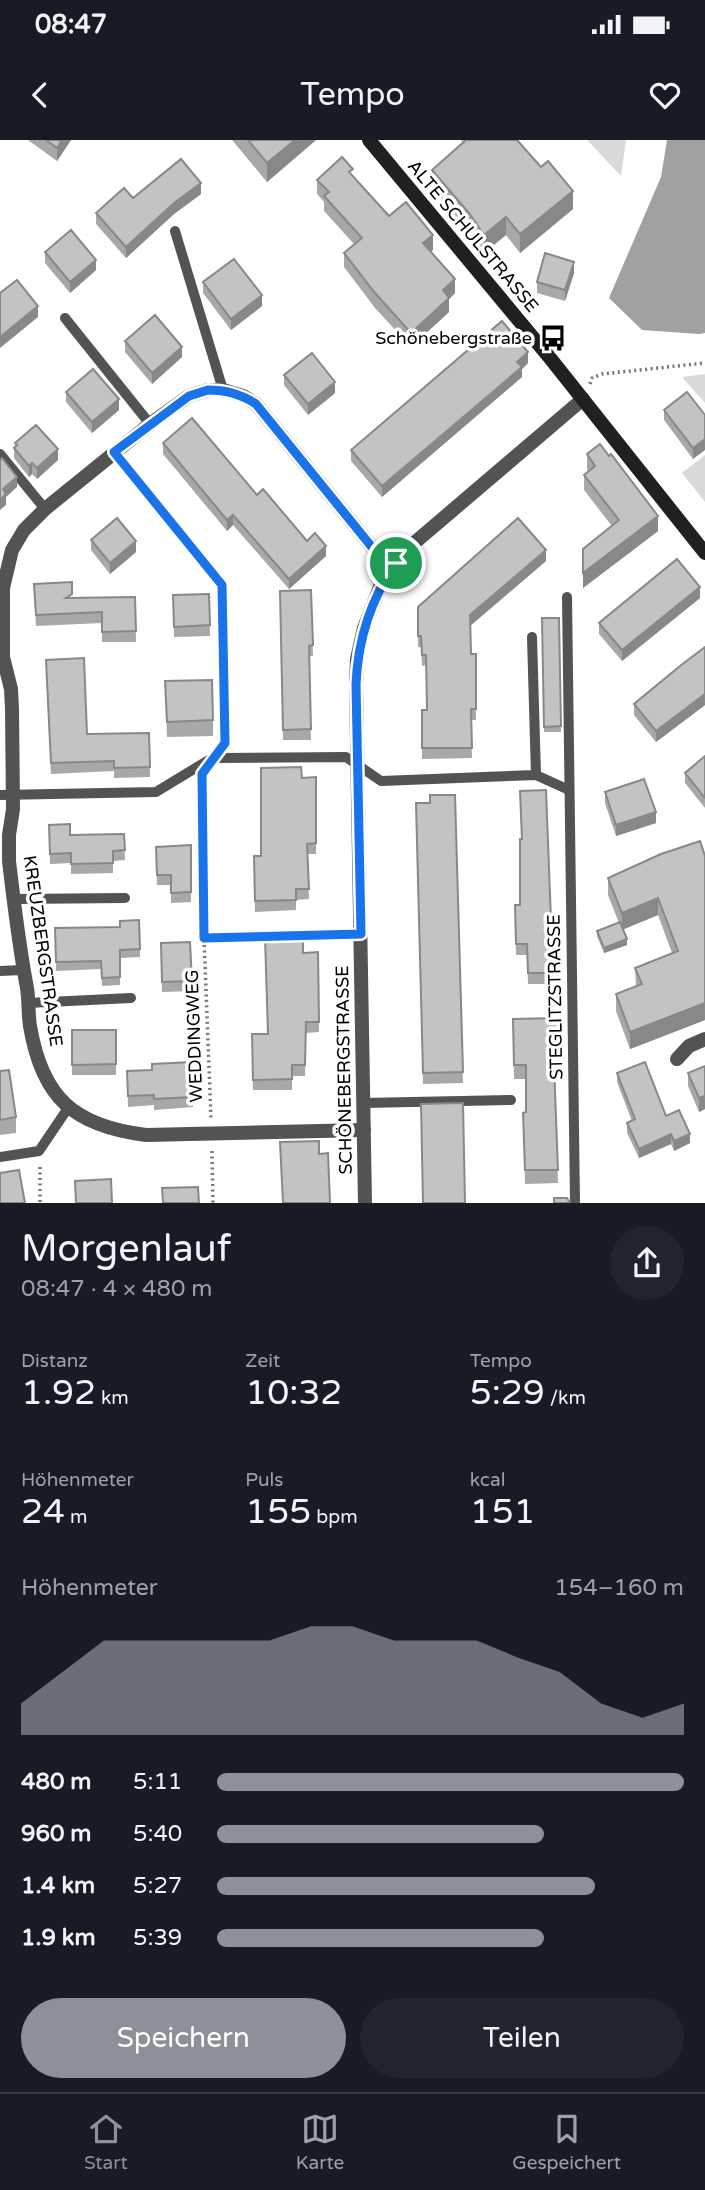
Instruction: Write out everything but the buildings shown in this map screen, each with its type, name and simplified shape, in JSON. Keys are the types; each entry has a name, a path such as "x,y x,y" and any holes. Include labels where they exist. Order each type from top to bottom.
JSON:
{"street":[{"name":"ALTE SCHULSTRASSE","path":"369,140 583,399 705,553"},
{"name":"KREUZBERGSTRASSE","path":"223,390 208,390 189,396 150,424 46,509 6,547 1,632 3,657 11,690 7,794 13,809 9,835 13,899 30,1024 40,1066 50,1087 68,1108 98,1126 146,1135 364,1130"},
{"path":"223,390 243,396 256,404 371,546 396,563"},
{"name":"SCHÖNEBERGSTRASSE","path":"365,1203 357,659 364,628 382,582 413,544 583,399"},
{"path":"677,1059 689,1046 705,1039"}],"lane":[{"path":"175,231 223,390"},
{"path":"65,318 150,424"},
{"path":"0,454 46,509"},
{"name":"STEGLITZSTRASSE","path":"566,597 575,1203"},
{"path":"532,637 536,775"},
{"path":"7,794 156,792 212,758 346,757 381,781 536,775 569,790"},
{"path":"13,899 125,898"},
{"path":"0,971 22,970"},
{"path":"28,1003 131,998"},
{"path":"363,1103 511,1100"},
{"path":"0,1157 39,1151 68,1108"}],"path":[{"path":"583,399 592,379 602,374 705,363"},
{"name":"WEDDINGWEG","path":"114,452 222,585 225,743 202,774 204,938 213,1203"},
{"path":"204,938 361,934"},
{"path":"39,1151 40,1203"}],"shaded area":[{"path":"587,140 626,140 621,176"},
{"path":"667,140 705,140 705,333 642,330 609,298 661,177"},
{"path":"705,374 705,403 682,377"},
{"path":"705,455 705,502 682,473"}],"place":[{"name":"Schönebergstraße","path":"553,338"}],"route":[{"path":"208,390 223,390 243,396 256,404 371,546 396,563 382,582 372,605 357,659 361,934 204,938 202,774 225,743 222,585 114,452 189,396 208,390"}]}
